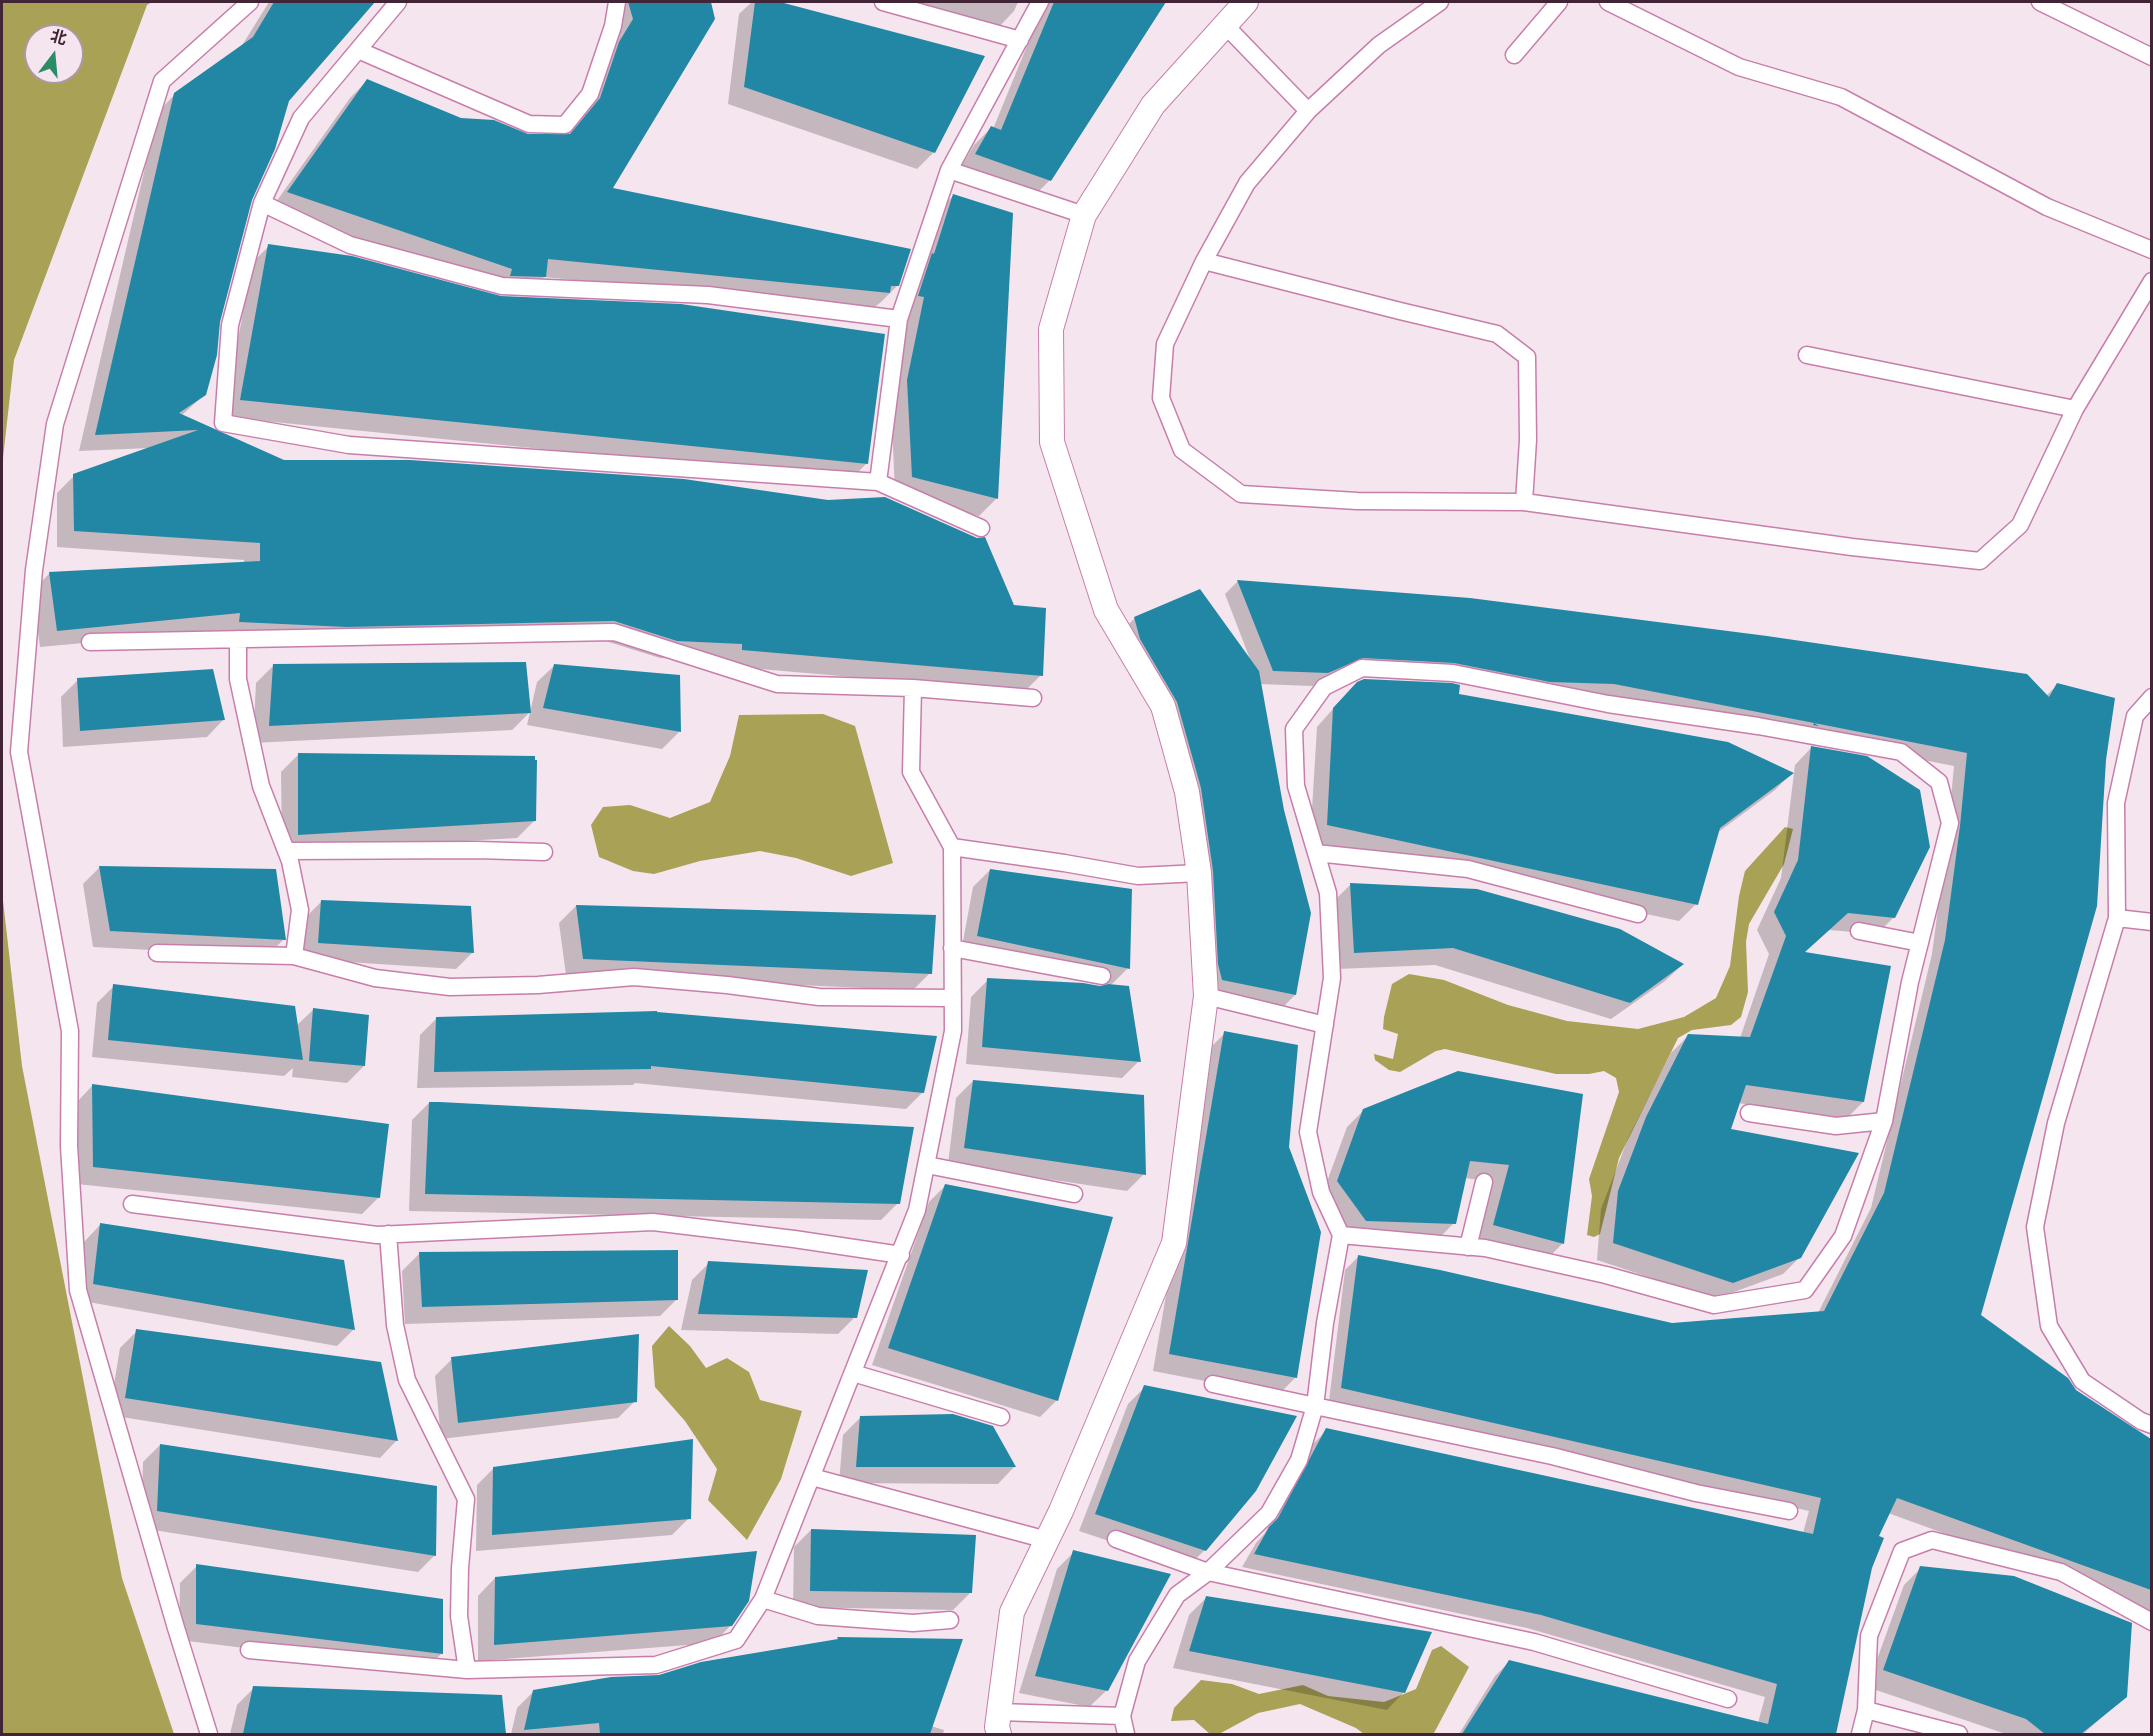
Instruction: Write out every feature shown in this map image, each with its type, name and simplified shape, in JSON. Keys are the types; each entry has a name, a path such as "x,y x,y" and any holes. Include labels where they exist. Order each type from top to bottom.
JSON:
{"street":[{"path":"209,1734 78,1290 69,1146 69,1031 19,752 34,570 55,424 162,81 250,2"},
{"path":"398,2 301,118 262,203 230,326 223,423 349,445 878,482 981,528"},
{"path":"358,50 529,124 565,125 590,94 613,26 617,2"},
{"path":"883,2 1020,40"},
{"path":"878,482 899,319 949,170 1040,2"},
{"path":"1122,1716 999,1723 1012,1612 1061,1511 1174,1243 1206,996 1199,873 1187,792 1163,705 1106,610 1052,442 1051,329 1084,215 1153,105 1246,2"},
{"path":"1440,2 1379,45 1308,111 1247,183 1204,261 1165,344 1161,398 1182,450 1241,494 1357,501 1524,502 1852,547 1980,561 2020,525 2075,409 2151,281"},
{"path":"1514,55 1559,2"},
{"path":"1608,2 1739,68 1840,97 2047,207 2151,250"},
{"path":"2040,2 2151,57"},
{"path":"1225,25 1308,111"},
{"path":"949,170 1084,215"},
{"path":"262,203 350,245 502,286 708,295 899,319"},
{"path":"1204,261 1497,333 1527,357 1528,441 1524,502"},
{"path":"1807,355 2075,409"},
{"path":"90,642 614,632 777,684 913,688 1033,698"},
{"path":"238,639 238,679 261,786 286,851 300,910 294,956"},
{"path":"1126,1734 1122,1716 1137,1661 1177,1595 1208,1572 1269,1513 1299,1460 1315,1406 1325,1323 1341,1235 1321,1192 1308,1132 1332,978 1328,893 1296,786 1294,729 1324,687 1362,668 1453,673 1608,704 1758,726 1901,752 1939,782 1950,823 1910,982 1884,1121 1843,1236 1804,1290 1714,1305 1606,1275 1468,1246 1341,1235"},
{"path":"249,1650 467,1670 656,1665 736,1640 763,1599 901,1255 917,1210 953,1031 951,847 911,772 913,688"},
{"path":"2151,697 2135,716 2116,803 2117,918 2056,1124 2035,1227 2049,1326 2082,1381 2141,1421 2151,1425"},
{"path":"951,847 1138,876 1199,873"},
{"path":"286,851 544,852"},
{"path":"1316,853 1468,869 1638,914"},
{"path":"2117,918 2151,922"},
{"path":"1859,931 1920,943"},
{"path":"952,948 1102,976"},
{"path":"157,953 294,956 375,978 450,987 634,977 727,985 819,997 953,998"},
{"path":"1206,996 1325,1025"},
{"path":"1749,1113 1836,1126 1884,1121"},
{"path":"927,1165 1074,1194"},
{"path":"1468,1246 1484,1182"},
{"path":"132,1204 378,1235 653,1222 901,1255"},
{"path":"388,1234 395,1325 407,1380 466,1499 460,1568 459,1616 467,1670"},
{"path":"853,1373 1001,1417"},
{"path":"1213,1384 1552,1456 1696,1492 1789,1511"},
{"path":"812,1477 1047,1540"},
{"path":"1116,1539 1208,1572 1534,1642 1728,1699"},
{"path":"1860,1734 1866,1710 1869,1636 1902,1551 1932,1540 2061,1572 2151,1622"},
{"path":"763,1599 818,1616 913,1623 950,1620"},
{"path":"1866,1710 1959,1734"}],"shaded area":[{"path":"2,2 152,2 147,5 14,360 2,467"},
{"path":"823,714 855,726 893,863 851,876 796,858 760,851 700,861 654,874 633,871 599,857 591,825 603,807 630,805 670,818 710,802 730,756 739,715"},
{"path":"1785,827 1793,829 1784,864 1749,924 1746,942 1748,992 1741,1017 1731,1025 1692,1030 1678,1038 1619,1158 1600,1234 1594,1237 1587,1235 1592,1196 1589,1179 1619,1092 1616,1078 1604,1071 1589,1074 1556,1074 1445,1049 1436,1051 1400,1072 1389,1070 1375,1060 1374,1054 1393,1059 1398,1034 1383,1029 1384,1017 1392,984 1409,974 1444,980 1508,1005 1567,1021 1638,1029 1684,1017 1716,998 1730,966 1739,896 1745,871"},
{"path":"2,892 22,1066 122,1578 174,1734 2,1734"},
{"path":"669,1326 690,1346 706,1368 727,1358 749,1372 760,1400 802,1411 781,1479 747,1540 708,1500 717,1469 685,1421 655,1387 652,1346"},
{"path":"1441,1646 1469,1667 1434,1733 1364,1734 1356,1728 1300,1704 1258,1713 1219,1734 1210,1734 1194,1720 1171,1721 1174,1708 1201,1680 1232,1684 1259,1694 1303,1685 1328,1696 1384,1702 1416,1689 1432,1650"}],"building":[{"path":"274,2 375,2 289,101 275,149 252,200 220,322 217,355 206,395 179,413 284,460 410,460 684,479 828,500 885,497 977,538 985,537 1014,605 1046,608 1043,676 742,650 742,644 677,641 614,621 347,627 239,622 240,613 57,631 49,572 260,561 260,543 74,531 73,474 198,430 95,435 174,93 253,37"},
{"path":"628,2 711,2 715,19 613,188 911,249 899,286 891,286 890,293 548,259 546,277 510,276 512,269 287,192 367,79 461,118 494,120 528,134 570,134 600,98 619,42 633,19"},
{"path":"755,2 780,2 985,56 935,153 744,87"},
{"path":"1054,2 1166,2 1051,181 975,154 991,126 1001,130"},
{"path":"953,194 1013,213 998,499 912,477 907,380 924,297 918,296"},
{"path":"268,244 352,256 501,296 681,304 885,334 868,464 240,400"},
{"path":"1237,580 1470,598 1767,636 2027,674 2049,697 2057,683 2115,698 2106,760 2097,906 1981,1315 2068,1378 2076,1390 2151,1439 2151,1590 1897,1498 1879,1536 1884,1538 1872,1568 1836,1734 1462,1734 1509,1660 1768,1724 1777,1684 1541,1615 1254,1554 1269,1527 1278,1518 1326,1428 1813,1534 1821,1498 1341,1388 1358,1255 1440,1270 1672,1323 1824,1311 1884,1193 1945,940 1967,753 1614,684 1550,682 1454,663 1363,658 1328,673 1273,671"},
{"path":"1200,589 1259,671 1284,810 1311,913 1296,995 1222,980 1218,964 1213,871 1201,788 1177,702 1140,639 1134,617"},
{"path":"526,662 531,713 269,726 273,664"},
{"path":"554,664 680,675 681,732 543,708"},
{"path":"213,669 225,720 80,731 77,678"},
{"path":"1364,679 1452,683 1460,685 1459,694 1728,742 1794,773 1720,828 1698,905 1327,825 1333,708 1357,682"},
{"path":"1811,746 1867,756 1920,790 1930,847 1895,918 1848,913 1805,952 1891,966 1864,1102 1746,1085 1731,1129 1859,1153 1801,1258 1733,1283 1613,1243 1618,1191 1646,1117 1688,1034 1750,1037 1786,936 1774,912 1798,860"},
{"path":"298,753 535,756 537,760 536,821 298,835"},
{"path":"99,866 276,869 286,940 110,931"},
{"path":"990,869 1132,889 1130,969 977,936"},
{"path":"1350,883 1477,889 1620,929 1684,964 1630,1003 1453,948 1354,953"},
{"path":"321,900 471,906 474,953 318,943"},
{"path":"576,905 936,915 932,974 583,959"},
{"path":"987,978 1129,986 1141,1062 982,1047"},
{"path":"113,984 295,1006 303,1060 108,1040"},
{"path":"313,1008 369,1015 365,1066 309,1061"},
{"path":"657,1011 937,1036 924,1093 651,1066 651,1069 434,1072 436,1017"},
{"path":"1224,1031 1298,1045 1289,1147 1321,1232 1297,1378 1169,1354"},
{"path":"1458,1071 1583,1094 1564,1244 1493,1225 1509,1165 1470,1161 1456,1224 1366,1221 1337,1181 1363,1109"},
{"path":"973,1080 1144,1095 1146,1175 964,1148"},
{"path":"92,1084 389,1124 380,1198 93,1167"},
{"path":"429,1102 914,1127 900,1204 425,1194"},
{"path":"945,1184 1113,1217 1058,1401 888,1348"},
{"path":"100,1223 344,1260 355,1330 93,1284"},
{"path":"678,1250 678,1300 422,1307 419,1252"},
{"path":"708,1261 868,1270 857,1318 698,1314"},
{"path":"136,1329 381,1362 398,1441 125,1398"},
{"path":"639,1334 637,1402 458,1423 451,1357"},
{"path":"1144,1385 1297,1416 1256,1491 1206,1551 1095,1514"},
{"path":"953,1414 993,1426 1016,1467 856,1467 860,1416"},
{"path":"693,1439 691,1519 492,1535 493,1467"},
{"path":"160,1444 437,1486 436,1556 157,1511"},
{"path":"811,1529 976,1535 972,1593 810,1591"},
{"path":"1073,1550 1171,1574 1108,1691 1035,1676"},
{"path":"757,1551 749,1601 732,1626 494,1645 495,1577"},
{"path":"196,1564 443,1599 443,1654 196,1624"},
{"path":"1920,1566 2014,1576 2132,1623 2127,1697 2081,1734 2045,1734 2026,1719 1883,1670"},
{"path":"1206,1596 1432,1632 1405,1693 1189,1651"},
{"path":"837,1637 963,1639 930,1734 600,1734 599,1723 524,1730 533,1690 611,1677 659,1675 701,1662 838,1639"},
{"path":"253,1686 502,1695 506,1734 243,1734"}]}
